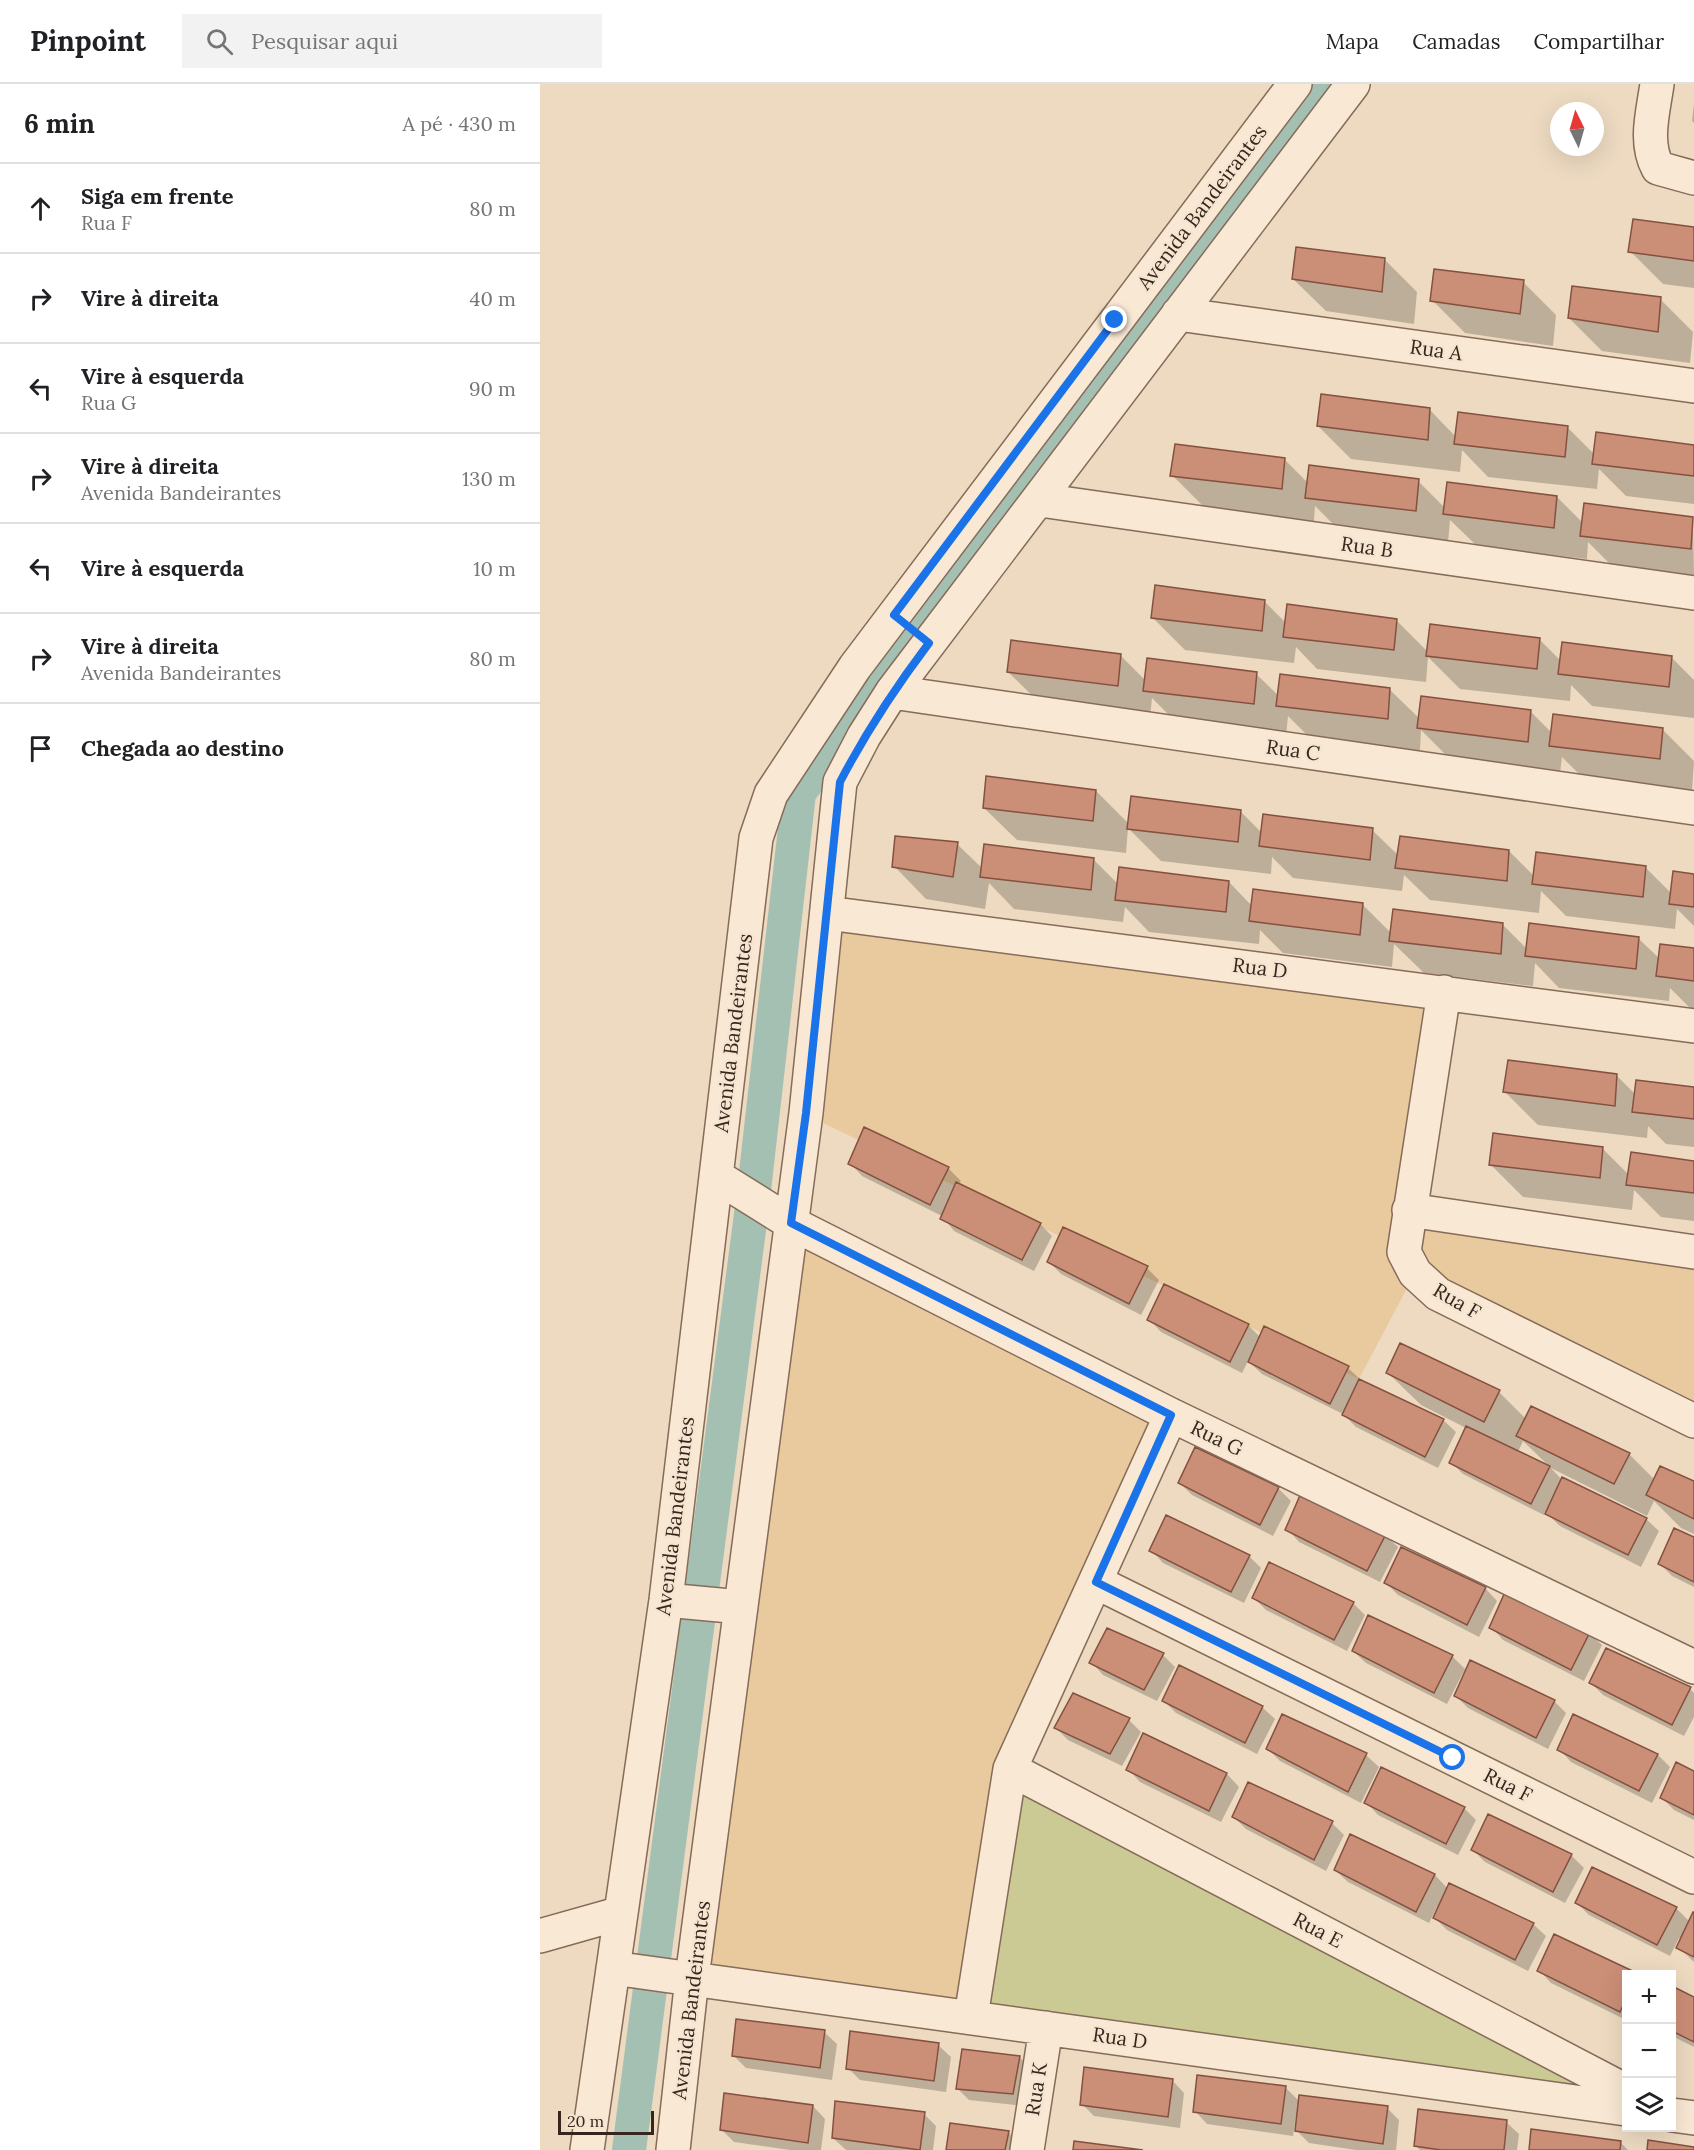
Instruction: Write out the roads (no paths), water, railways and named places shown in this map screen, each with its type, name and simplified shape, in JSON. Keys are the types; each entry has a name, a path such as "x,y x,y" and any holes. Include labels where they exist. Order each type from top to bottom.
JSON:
{"street":[{"name":"Avenida Bandeirantes","path":"587,2150 666,1600 756,838 771,794 855,667 1295,84"},
{"name":"Avenida Bandeirantes","path":"673,2150 692,1978 806,1113 840,782 864,736 892,692 1040,500 1151,349 1353,84"},
{"path":"1657,84 1649,142 1651,153 1658,168 1694,178"},
{"name":"Rua A","path":"1178,314 1694,386"},
{"path":"1115,320 1151,349"},
{"name":"Rua B","path":"1040,500 1694,593"},
{"path":"894,615 929,643"},
{"name":"Rua C","path":"892,692 1694,807"},
{"name":"Rua D","path":"826,913 1694,1026"},
{"name":"Rua F","path":"1444,992 1404,1252 1415,1273 1438,1294 1694,1421"},
{"name":"Rua G","path":"716,1176 791,1223 1171,1415 1694,1667"},
{"path":"1409,1210 1694,1252"},
{"path":"971,2018 1010,1768 1171,1415"},
{"name":"Rua F","path":"1096,1582 1694,1877"},
{"path":"666,1600 741,1607"},
{"name":"Rua E","path":"1010,1768 1622,2089"},
{"path":"541,1933 621,1913"},
{"name":"Rua D","path":"613,1968 1622,2108"},
{"name":"Rua K","path":"1027,2150 1046,2028"},
{"path":"1676,2116 1694,2118"}],"waterway":[{"path":"629,2150 753,1199 799,793 916,632 1330,84"}]}
